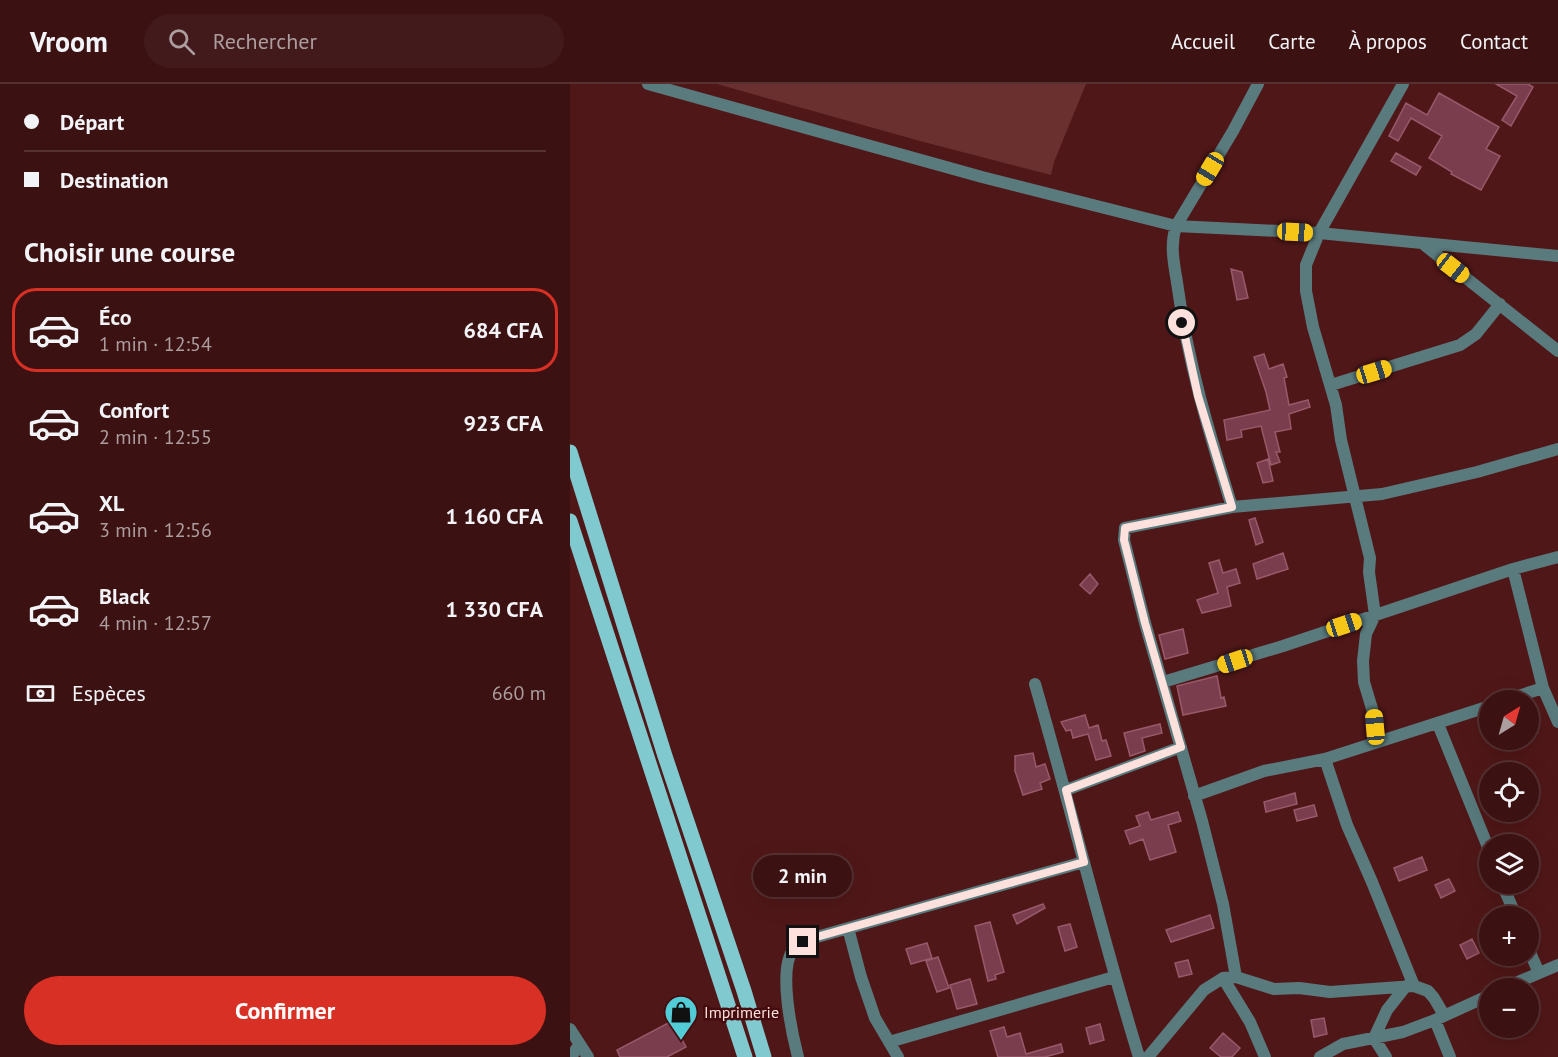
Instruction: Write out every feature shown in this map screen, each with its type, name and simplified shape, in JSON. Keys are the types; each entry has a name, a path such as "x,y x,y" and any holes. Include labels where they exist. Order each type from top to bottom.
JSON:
{"main road":[{"path":"570,452 665,756 764,1057"},
{"path":"570,521 745,1057"}],"street":[{"path":"648,84 982,177 1176,226 1319,233 1558,256"},
{"path":"1232,507 1198,396 1182,323 1171,242 1176,226 1233,131 1258,84"},
{"path":"1376,742 1373,712 1364,682 1363,661 1366,634 1375,615 1369,572 1370,558 1341,440 1331,385 1313,327 1306,291 1306,265 1319,233 1403,84"},
{"path":"1422,243 1558,351"},
{"path":"1331,385 1460,345 1476,334 1500,304"},
{"path":"1236,977 1222,904 1194,795 1129,561 1124,540 1125,528 1232,507 1382,494 1477,472 1558,449"},
{"path":"1163,682 1283,646 1513,569 1558,557"},
{"path":"1513,569 1543,688 1558,722"},
{"path":"1035,684 1066,790 1114,977 1139,1057"},
{"path":"1537,690 1543,688"},
{"path":"1194,795 1264,771 1325,759 1479,710"},
{"path":"1438,724 1483,834"},
{"path":"1066,790 1181,747"},
{"path":"1325,759 1347,825 1372,882 1410,986"},
{"path":"798,1057 788,1002 787,968 794,948 803,942 848,928 1084,862"},
{"path":"848,928 869,1003 875,1018 898,1057"},
{"path":"1527,978 1558,965"},
{"path":"1536,966 1539,973"},
{"path":"889,1042 1114,977"},
{"path":"1148,1057 1204,990 1223,978 1236,977 1274,989 1299,988 1330,992 1356,992 1410,986 1428,991 1434,998 1450,1057"},
{"path":"1223,978 1250,1022 1265,1057"},
{"path":"1374,1038 1387,1010 1410,986"},
{"path":"1320,1057 1343,1044 1403,1032 1479,1000"},
{"path":"570,1029 588,1057"},
{"path":"1374,1038 1386,1057"},
{"path":"571,1057 579,1045"}],"shaded area":[{"path":"717,84 1086,84 1054,162 1051,175"}],"building":[{"path":"1496,84 1528,84 1533,87 1511,126 1502,120 1517,96"},
{"path":"1439,93 1499,127 1486,149 1500,156 1481,190 1451,174 1452,172 1429,158 1442,136 1411,118 1398,141 1389,136 1406,103 1427,115"},
{"path":"1396,153 1421,167 1416,175 1391,161"},
{"path":"1231,269 1242,272 1248,298 1237,300"},
{"path":"1264,354 1269,369 1283,364 1287,377 1284,378 1289,405 1308,400 1310,407 1289,414 1291,429 1275,432 1280,452 1276,452 1280,462 1271,465 1261,426 1241,430 1242,437 1227,440 1224,420 1270,410 1254,357"},
{"path":"1268,459 1273,481 1263,483 1257,463"},
{"path":"1255,518 1263,542 1256,545 1249,520"},
{"path":"1283,553 1288,569 1257,579 1253,564"},
{"path":"1219,560 1223,573 1236,569 1240,583 1227,587 1231,606 1202,613 1197,600 1218,593 1209,563"},
{"path":"1090,574 1098,584 1090,594 1080,585"},
{"path":"1183,629 1188,653 1165,659 1159,635"},
{"path":"1217,676 1221,698 1224,697 1226,706 1183,715 1177,686"},
{"path":"1085,715 1089,728 1098,725 1102,741 1106,740 1111,756 1096,760 1088,734 1073,738 1071,730 1066,731 1061,722"},
{"path":"1160,724 1162,733 1142,738 1145,751 1130,756 1124,733"},
{"path":"1033,753 1036,767 1045,764 1050,779 1040,783 1042,789 1023,795 1015,771 1015,756"},
{"path":"1295,793 1297,804 1266,812 1264,802"},
{"path":"1314,805 1317,816 1297,821 1294,810"},
{"path":"1148,812 1151,820 1178,812 1181,821 1168,825 1176,852 1150,860 1143,839 1130,844 1125,831 1140,826 1136,816"},
{"path":"1422,857 1427,870 1399,881 1394,868"},
{"path":"1449,879 1455,891 1441,898 1435,885"},
{"path":"1043,904 1045,908 1017,924 1013,915"},
{"path":"1210,915 1214,928 1171,942 1166,930"},
{"path":"990,922 1004,972 995,975 996,979 988,981 975,926"},
{"path":"1070,924 1077,947 1065,951 1058,927"},
{"path":"1472,939 1479,953 1467,959 1460,945"},
{"path":"927,943 932,958 911,964 906,949"},
{"path":"938,957 949,988 937,992 926,961"},
{"path":"1188,960 1192,974 1179,977 1175,963"},
{"path":"970,979 977,1004 957,1009 950,985"},
{"path":"1324,1018 1327,1034 1314,1037 1311,1020"},
{"path":"672,1021 686,1047 667,1057 620,1057 617,1050"},
{"path":"1100,1024 1104,1040 1090,1044 1086,1028"},
{"path":"1004,1027 1007,1037 1020,1033 1026,1054 1061,1044 1063,1052 1045,1057 998,1057 990,1031"},
{"path":"1223,1033 1240,1048 1232,1057 1221,1057 1210,1048"}],"place":[{"name":"Imprimerie","path":"681,1041"}],"route":[{"path":"803,942 1084,862 1066,790 1181,747 1124,540 1125,528 1232,507 1198,396 1182,323"}]}
